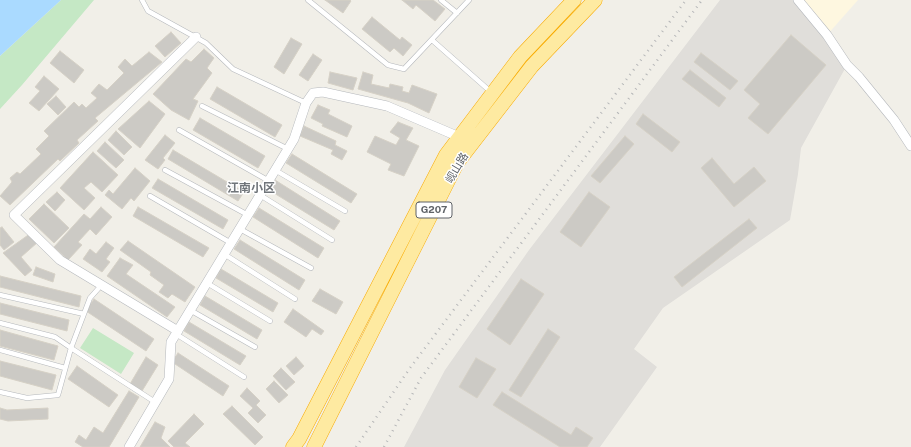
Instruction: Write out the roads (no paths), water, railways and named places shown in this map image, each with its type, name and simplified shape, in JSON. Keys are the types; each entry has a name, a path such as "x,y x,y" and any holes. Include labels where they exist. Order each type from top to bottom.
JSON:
{"highway":[{"name":"岘山路","path":"314,447 457,163 465,141 493,93 520,57 574,0"},
{"name":"岘山路","path":"293,447 299,439 446,155 465,141 532,66 595,0"}],"street":[{"path":"798,0 827,35 847,65 859,77 894,120 911,146"},
{"path":"177,332 60,260 14,215 196,37"},
{"path":"129,447 169,379 171,342 288,150 294,139 306,103 313,93 322,92 387,106 465,141"}],"lane":[{"path":"142,0 148,11 206,42 233,69 306,103"},
{"path":"308,0 388,65 404,69 469,0"},
{"path":"442,0 457,13"},
{"path":"432,40 493,93"},
{"path":"202,106 288,150"},
{"path":"178,130 269,181"},
{"path":"165,170 248,215"},
{"path":"275,170 345,211"},
{"path":"260,195 332,240"},
{"path":"150,196 231,243"},
{"path":"240,229 310,268"},
{"path":"224,254 295,299"},
{"path":"207,283 270,321"},
{"path":"0,392 27,398 58,395 71,348 90,298 98,289"},
{"path":"0,295 84,314"},
{"path":"190,310 255,347"},
{"path":"0,323 55,337 155,402"},
{"path":"177,332 244,377"},
{"path":"0,350 65,368"}],"water":[{"path":"0,0 61,0 0,56"}],"railway":[{"path":"356,447 410,368 686,0"},
{"path":"384,447 421,378 702,0"}],"district":[{"name":"江南小区","path":"251,188"}]}
